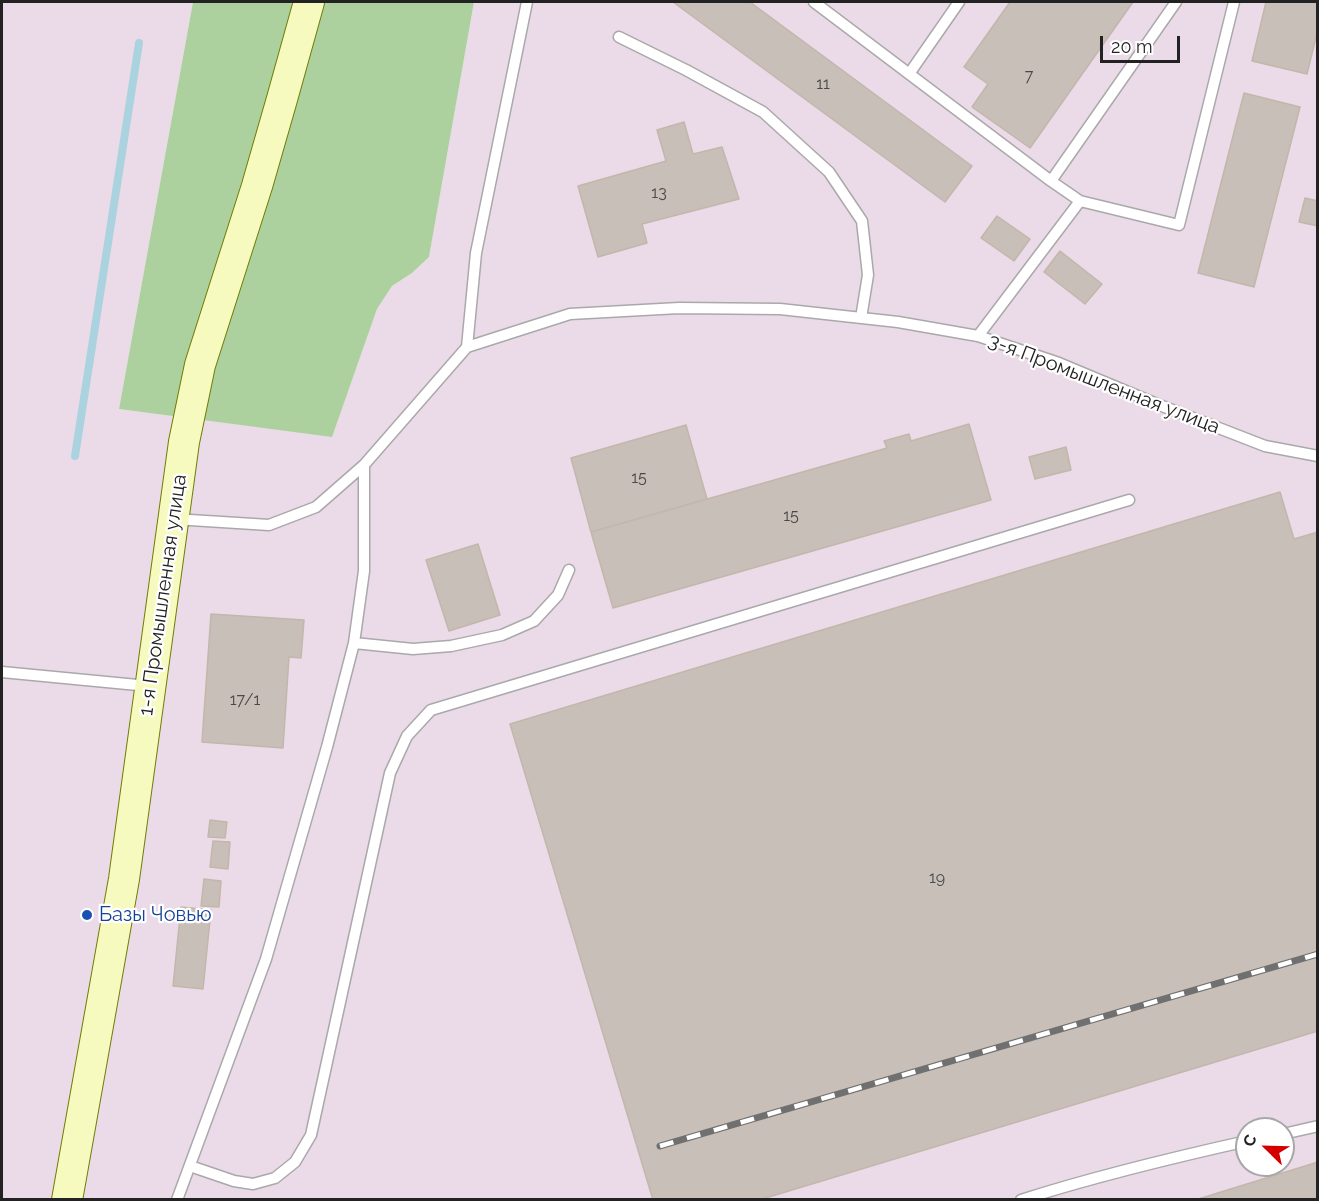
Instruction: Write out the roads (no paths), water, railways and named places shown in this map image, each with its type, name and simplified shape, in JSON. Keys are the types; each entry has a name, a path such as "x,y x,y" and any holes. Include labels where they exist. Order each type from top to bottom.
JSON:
{"main road":[{"name":"1-я Промышленная улица","path":"63,1198 124,879 184,442 200,365 260,176 309,2"}],"lane":[{"path":"174,519 269,525 316,507 364,465 467,347 476,253 527,2"},
{"path":"814,2 1080,201 1179,225 1234,2"},
{"path":"909,74 959,2"},
{"path":"1051,181 1176,2"},
{"path":"619,37 763,112 829,172 862,220 868,275 861,318"},
{"path":"978,336 1080,201"},
{"name":"3-я Промышленная улица","path":"467,347 570,314 679,308 780,309 898,322 978,336 1059,363 1265,446 1317,456"},
{"path":"177,1200 266,959 327,747 354,643 364,571 364,465"},
{"path":"190,1166 234,1181 253,1184 275,1178 295,1162 311,1135 390,773 407,736 431,710 1129,500"},
{"path":"354,643 414,649 451,646 502,635 534,621 558,595 569,570"},
{"path":"2,672 150,686"},
{"path":"1295,1131 1317,1126"},
{"path":"1021,1200 1152,1162 1235,1144"}],"waterway":[{"path":"75,456 139,43"}],"railway":[{"path":"660,1146 1318,954"}],"place":[{"name":"Базы Човью","path":"87,915"}]}
